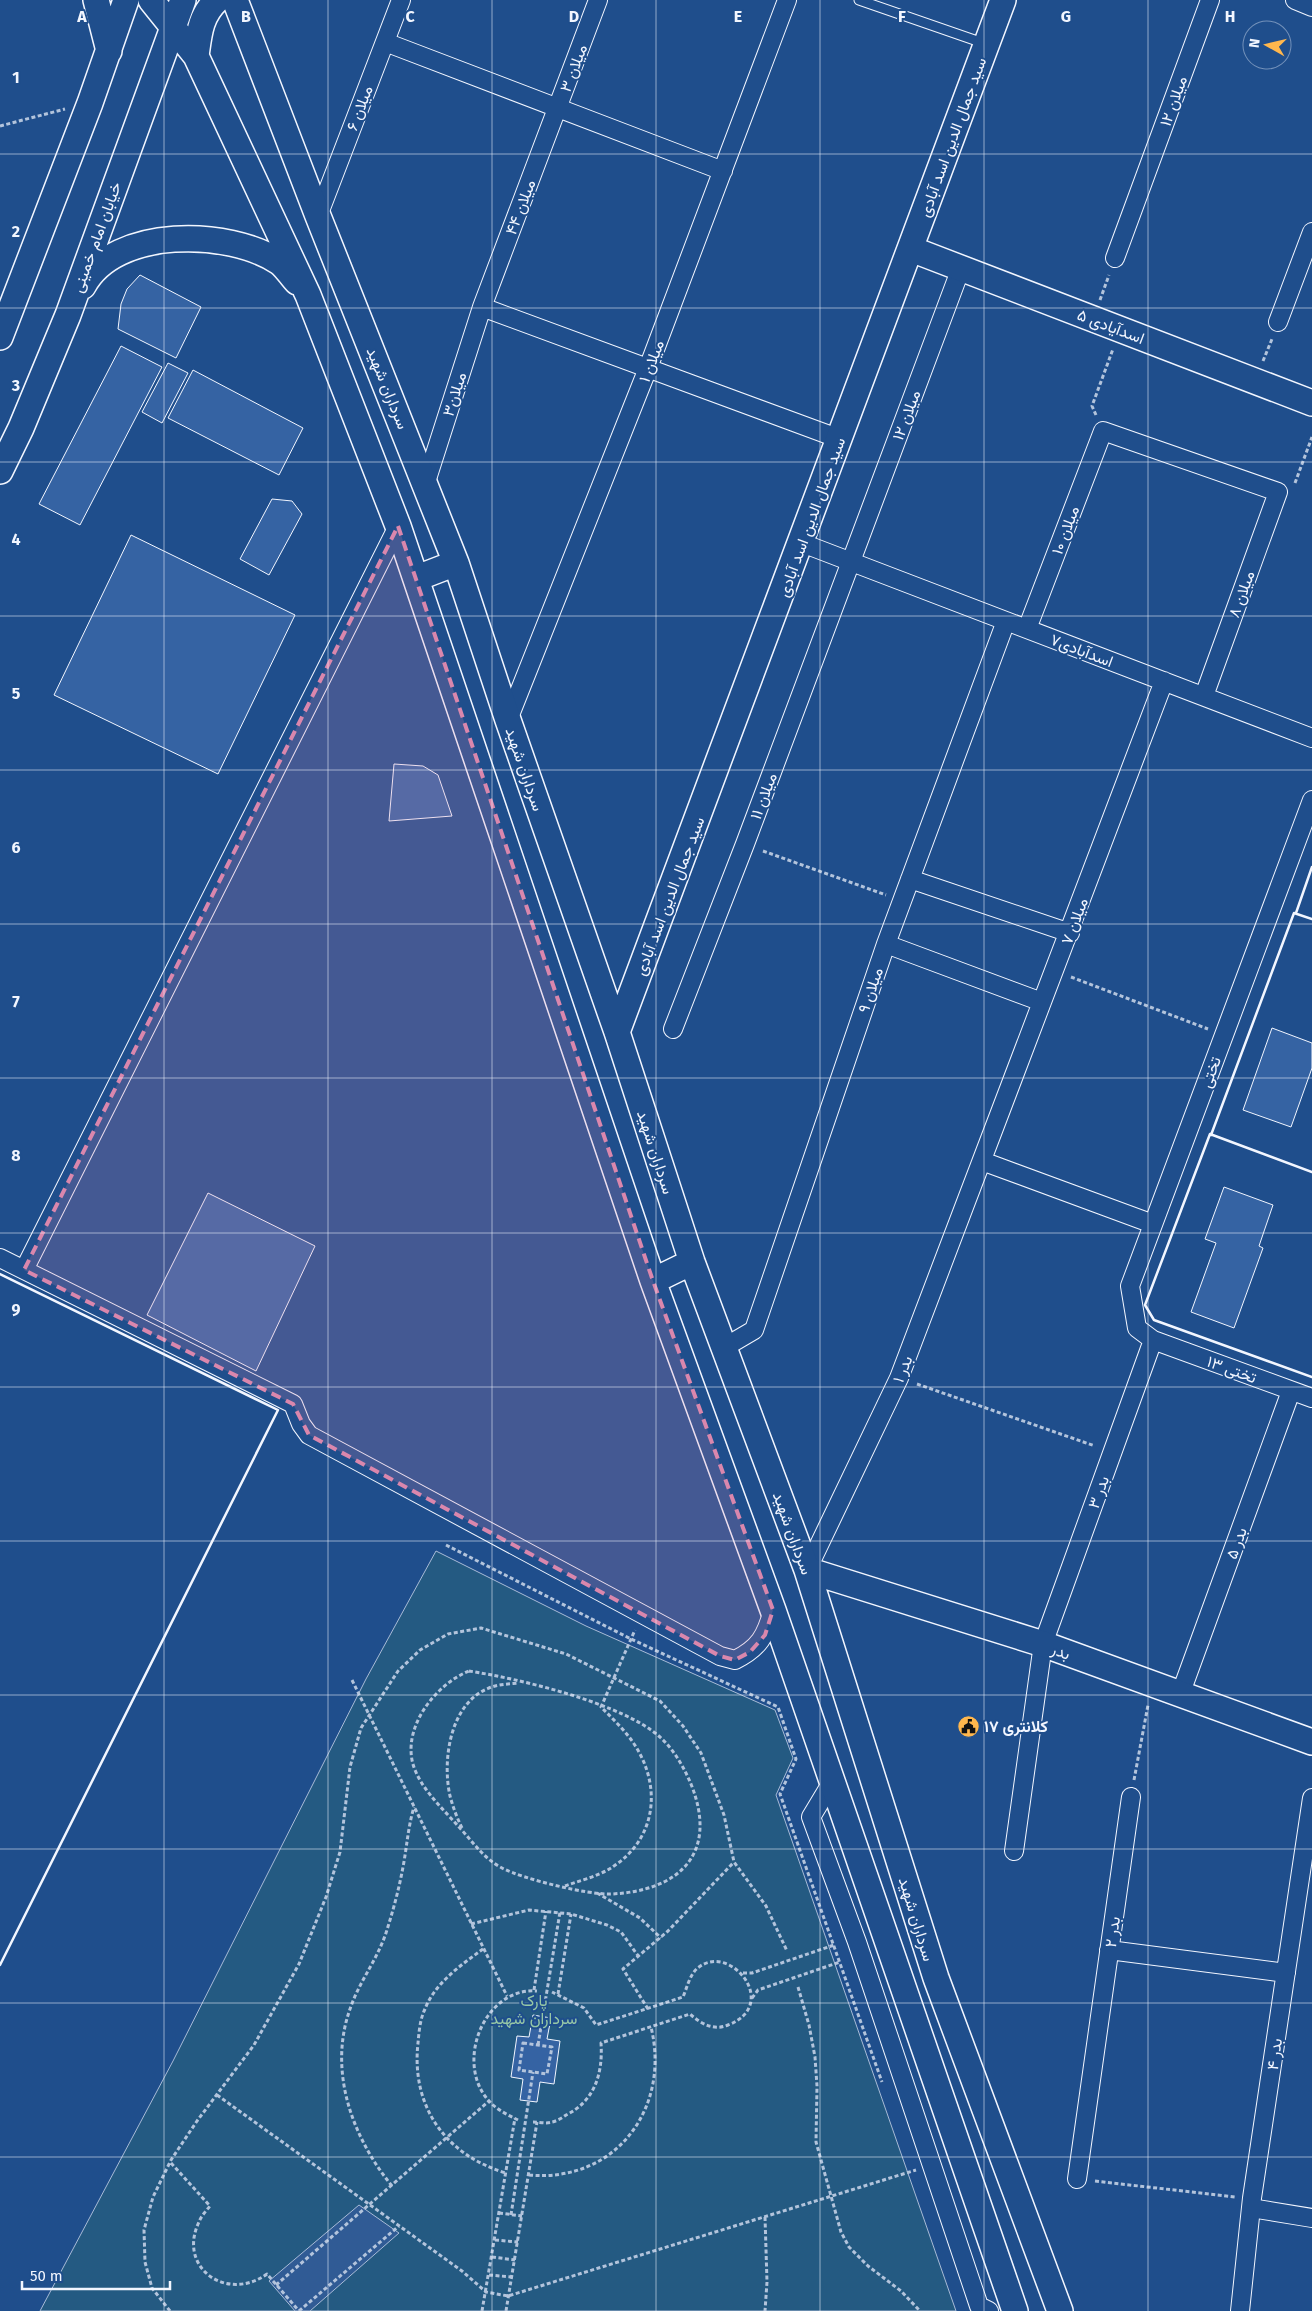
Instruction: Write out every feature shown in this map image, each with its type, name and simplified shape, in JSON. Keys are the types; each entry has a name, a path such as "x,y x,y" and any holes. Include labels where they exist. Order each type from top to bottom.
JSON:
{"street":[{"path":"96,0 109,51"},
{"path":"0,337 90,103 126,0"},
{"name":"سرداران شهید","path":"150,0 196,56 308,295 398,526 653,1281 773,1610 1015,2311"},
{"name":"خیابان امام خمینی","path":"0,471 21,428 68,315 183,0"},
{"path":"196,56 200,27 206,10 217,0"},
{"name":"سرداران شهید","path":"236,0 318,216 426,482 456,563 508,720 617,1032 692,1262 807,1570 936,1978 1060,2311"},
{"name":"میلان ۶","path":"318,216 401,0"},
{"name":"میلان ۳","path":"558,108 598,0"},
{"name":"میلان ۱","path":"508,720 648,368 787,0"},
{"name":"سید جمال الدین اسد آبادی","path":"617,1032 802,543 1003,0"},
{"name":"میلان ۱۲","path":"1115,258 1210,0"},
{"path":"1295,0 1312,6"},
{"path":"385,42 723,171"},
{"name":"میلان ۴۴","path":"482,307 558,108"},
{"path":"1278,322 1312,232"},
{"path":"68,315 85,283 100,266 122,251 151,242 178,237 213,240 251,250 280,262 308,295"},
{"name":"اسدآیادی ۵","path":"910,249 1312,403"},
{"name":"میلان ۱۲","path":"851,562 961,268"},
{"path":"482,307 840,439"},
{"name":"میلان۳","path":"426,482 482,307"},
{"path":"1103,431 1278,492"},
{"name":"میلان ۱۰","path":"1027,629 1103,431"},
{"name":"میلان ۸","path":"1204,696 1278,492"},
{"path":"24,1270 398,526"},
{"name":"اسدآبادی۷","path":"802,543 1312,738"},
{"name":"میلان ۱۱","path":"673,1029 746,844 851,562"},
{"path":"417,578 456,563"},
{"name":"میلان ۹","path":"724,1347 754,1330 886,944 1006,621"},
{"name":"میلان ۷","path":"982,1161 1164,681"},
{"name":"تختی","path":"1153,1340 1138,1328 1130,1286 1312,800"},
{"path":"910,879 1070,933"},
{"path":"886,944 1042,1002"},
{"path":"982,1161 1153,1224"},
{"name":"بدر ۱","path":"807,1570 899,1378 982,1161"},
{"path":"0,1258 293,1404 301,1424 309,1436 720,1656 735,1660 750,1652 765,1636 773,1610"},
{"path":"653,1281 692,1262"},
{"name":"تختی ۱۳","path":"1153,1340 1312,1398"},
{"name":"بدر ۳","path":"1014,1851 1043,1644 1153,1340"},
{"name":"بدر ۵","path":"1180,1695 1291,1391"},
{"name":"بدر","path":"807,1570 1043,1644 1312,1742"},
{"path":"832,1782 811,1817 862,1956 980,2306 989,2311"},
{"name":"بدر ۲","path":"1077,2179 1131,1797"},
{"name":"بدر ۴","path":"1240,2311 1252,2203 1312,1798"},
{"path":"1109,1950 1286,1973"},
{"path":"1252,2203 1312,2218"}],"lane":[{"path":"859,0 986,44"}],"path":[{"path":"0,126 90,103"},
{"path":"1093,319 1115,258"},
{"path":"1256,382 1278,322"},
{"path":"1103,431 1092,406 1120,329"},
{"path":"1278,492 1294,484 1312,437"},
{"path":"746,844 902,901"},
{"path":"1054,971 1224,1035"},
{"path":"899,1378 1113,1452"},
{"path":"446,1545 631,1639 778,1706 796,1758 780,1794 884,2088"},
{"path":"601,1707 642,1614"},
{"path":"170,2311 152,2288 145,2262 144,2230 153,2197 170,2162 197,2121 254,2045 299,1964 323,1906 340,1852 350,1767 361,1728 398,1671 420,1650 448,1634 481,1628 566,1654 660,1701 692,1739 700,1753 724,1815 734,1862 766,1906 787,1951"},
{"path":"469,1671 564,1693 601,1707 642,1723 666,1742 687,1776 696,1797 701,1829 699,1841 678,1874 648,1890 606,1894 525,1878 501,1868 474,1847 464,1832 427,1791 415,1770 411,1755 414,1733 424,1708 438,1691 456,1676 469,1671"},
{"path":"352,1680 483,1949 508,1996"},
{"path":"464,1832 450,1795 448,1780 450,1740 456,1722 466,1706 479,1693 504,1684 522,1682"},
{"path":"1131,1797 1152,1685"},
{"path":"563,1886 598,1874 628,1856 640,1842 648,1825 653,1798 647,1768 632,1740 601,1707"},
{"path":"392,2186 375,2165 352,2120 343,2075 343,2044 350,2007 381,1948 394,1908 403,1867 408,1828 414,1807"},
{"path":"648,2009 623,1969 661,1938 734,1862"},
{"path":"594,1892 640,1918 661,1938"},
{"path":"471,1924 506,1914 529,1910 571,1914 607,1925 621,1932 631,1943 639,1957"},
{"path":"483,2311 517,2119 506,2114 488,2101 478,2082 474,2060 476,2037 489,2014 508,1996 536,1990 546,1911"},
{"path":"538,2045 560,1912"},
{"path":"558,1994 571,1914"},
{"path":"742,1973 752,1974 855,1937"},
{"path":"483,1949 461,1964 438,1987 425,2009 417,2055 418,2076 421,2094 428,2112 455,2147 473,2159 506,2173"},
{"path":"506,2311 529,2175 535,2122 553,2122 575,2111 587,2100 599,2078 602,2061 601,2043 690,2014 698,2021 710,2027 726,2026 740,2020 747,2011 751,1998 758,1990 862,1956"},
{"path":"552,1992 584,2008 596,2025 683,1997 690,1979 698,1967 710,1962 732,1966 742,1973 749,1984 751,1998"},
{"path":"798,1987 810,2025 815,2057 817,2086 816,2142 841,2232 850,2247 868,2266 901,2291 920,2311"},
{"path":"529,2175 562,2176 584,2169 606,2158 624,2142 642,2118 653,2090 656,2048 651,2027"},
{"path":"523,2043 552,2047 548,2074 533,2072 519,2070 523,2043"},
{"path":"510,2214 533,2072"},
{"path":"217,2095 462,2271 486,2292 508,2296 933,2164"},
{"path":"276,2285 488,2101"},
{"path":"910,2161 917,2180"},
{"path":"170,2162 210,2206 199,2220 195,2232 194,2248 197,2260 206,2273 218,2281 231,2286 245,2285 267,2274 299,2311 399,2226"},
{"path":"1077,2179 1252,2203"},
{"path":"499,2213 522,2216"},
{"path":"765,2217 767,2282 765,2311"},
{"path":"495,2240 518,2242"},
{"path":"492,2257 515,2260"},
{"path":"489,2275 512,2277"}],"highlighted area":[{"path":"398,526 653,1281 773,1610 765,1635 750,1652 735,1660 720,1656 309,1435 293,1404 24,1270"}],"green space":[{"name":"پارک سرداران شهید","path":"436,1551 586,1626 775,1710 793,1758 776,1795 956,2311 40,2311 173,2061 366,1679"}],"shaded area":[{"path":"359,2205 399,2233 310,2311 295,2311 269,2281"}],"building":[{"path":"140,275 201,307 176,358 118,329 121,304 127,289"},
{"path":"121,346 162,367 80,525 39,504"},
{"path":"168,363 188,373 162,423 142,412"},
{"path":"193,370 303,428 279,475 168,418"},
{"path":"272,499 292,501 302,514 269,575 240,559"},
{"path":"131,535 295,615 218,774 54,695"},
{"path":"394,764 423,766 438,775 452,816 389,821"},
{"path":"1272,1028 1312,1043 1312,1068 1291,1127 1243,1110"},
{"path":"1224,1187 1273,1205 1259,1246 1263,1248 1234,1328 1191,1312 1216,1243 1205,1239"},
{"path":"208,1193 315,1246 256,1371 147,1315"},
{"path":"533,2015 551,2018 547,2039 560,2041 554,2084 540,2082 537,2102 520,2100 523,2079 511,2077 517,2036 529,2037"}],"wall":[{"path":"1296,913 1312,867"},
{"path":"1211,1135 1294,913 1312,919"},
{"path":"1312,1172 1210,1134 1145,1305 1154,1320 1312,1377"},
{"path":"0,1274 278,1410 0,1965"}],"place":[{"name":"کلانتری ۱۷","path":"968,1726"}]}
